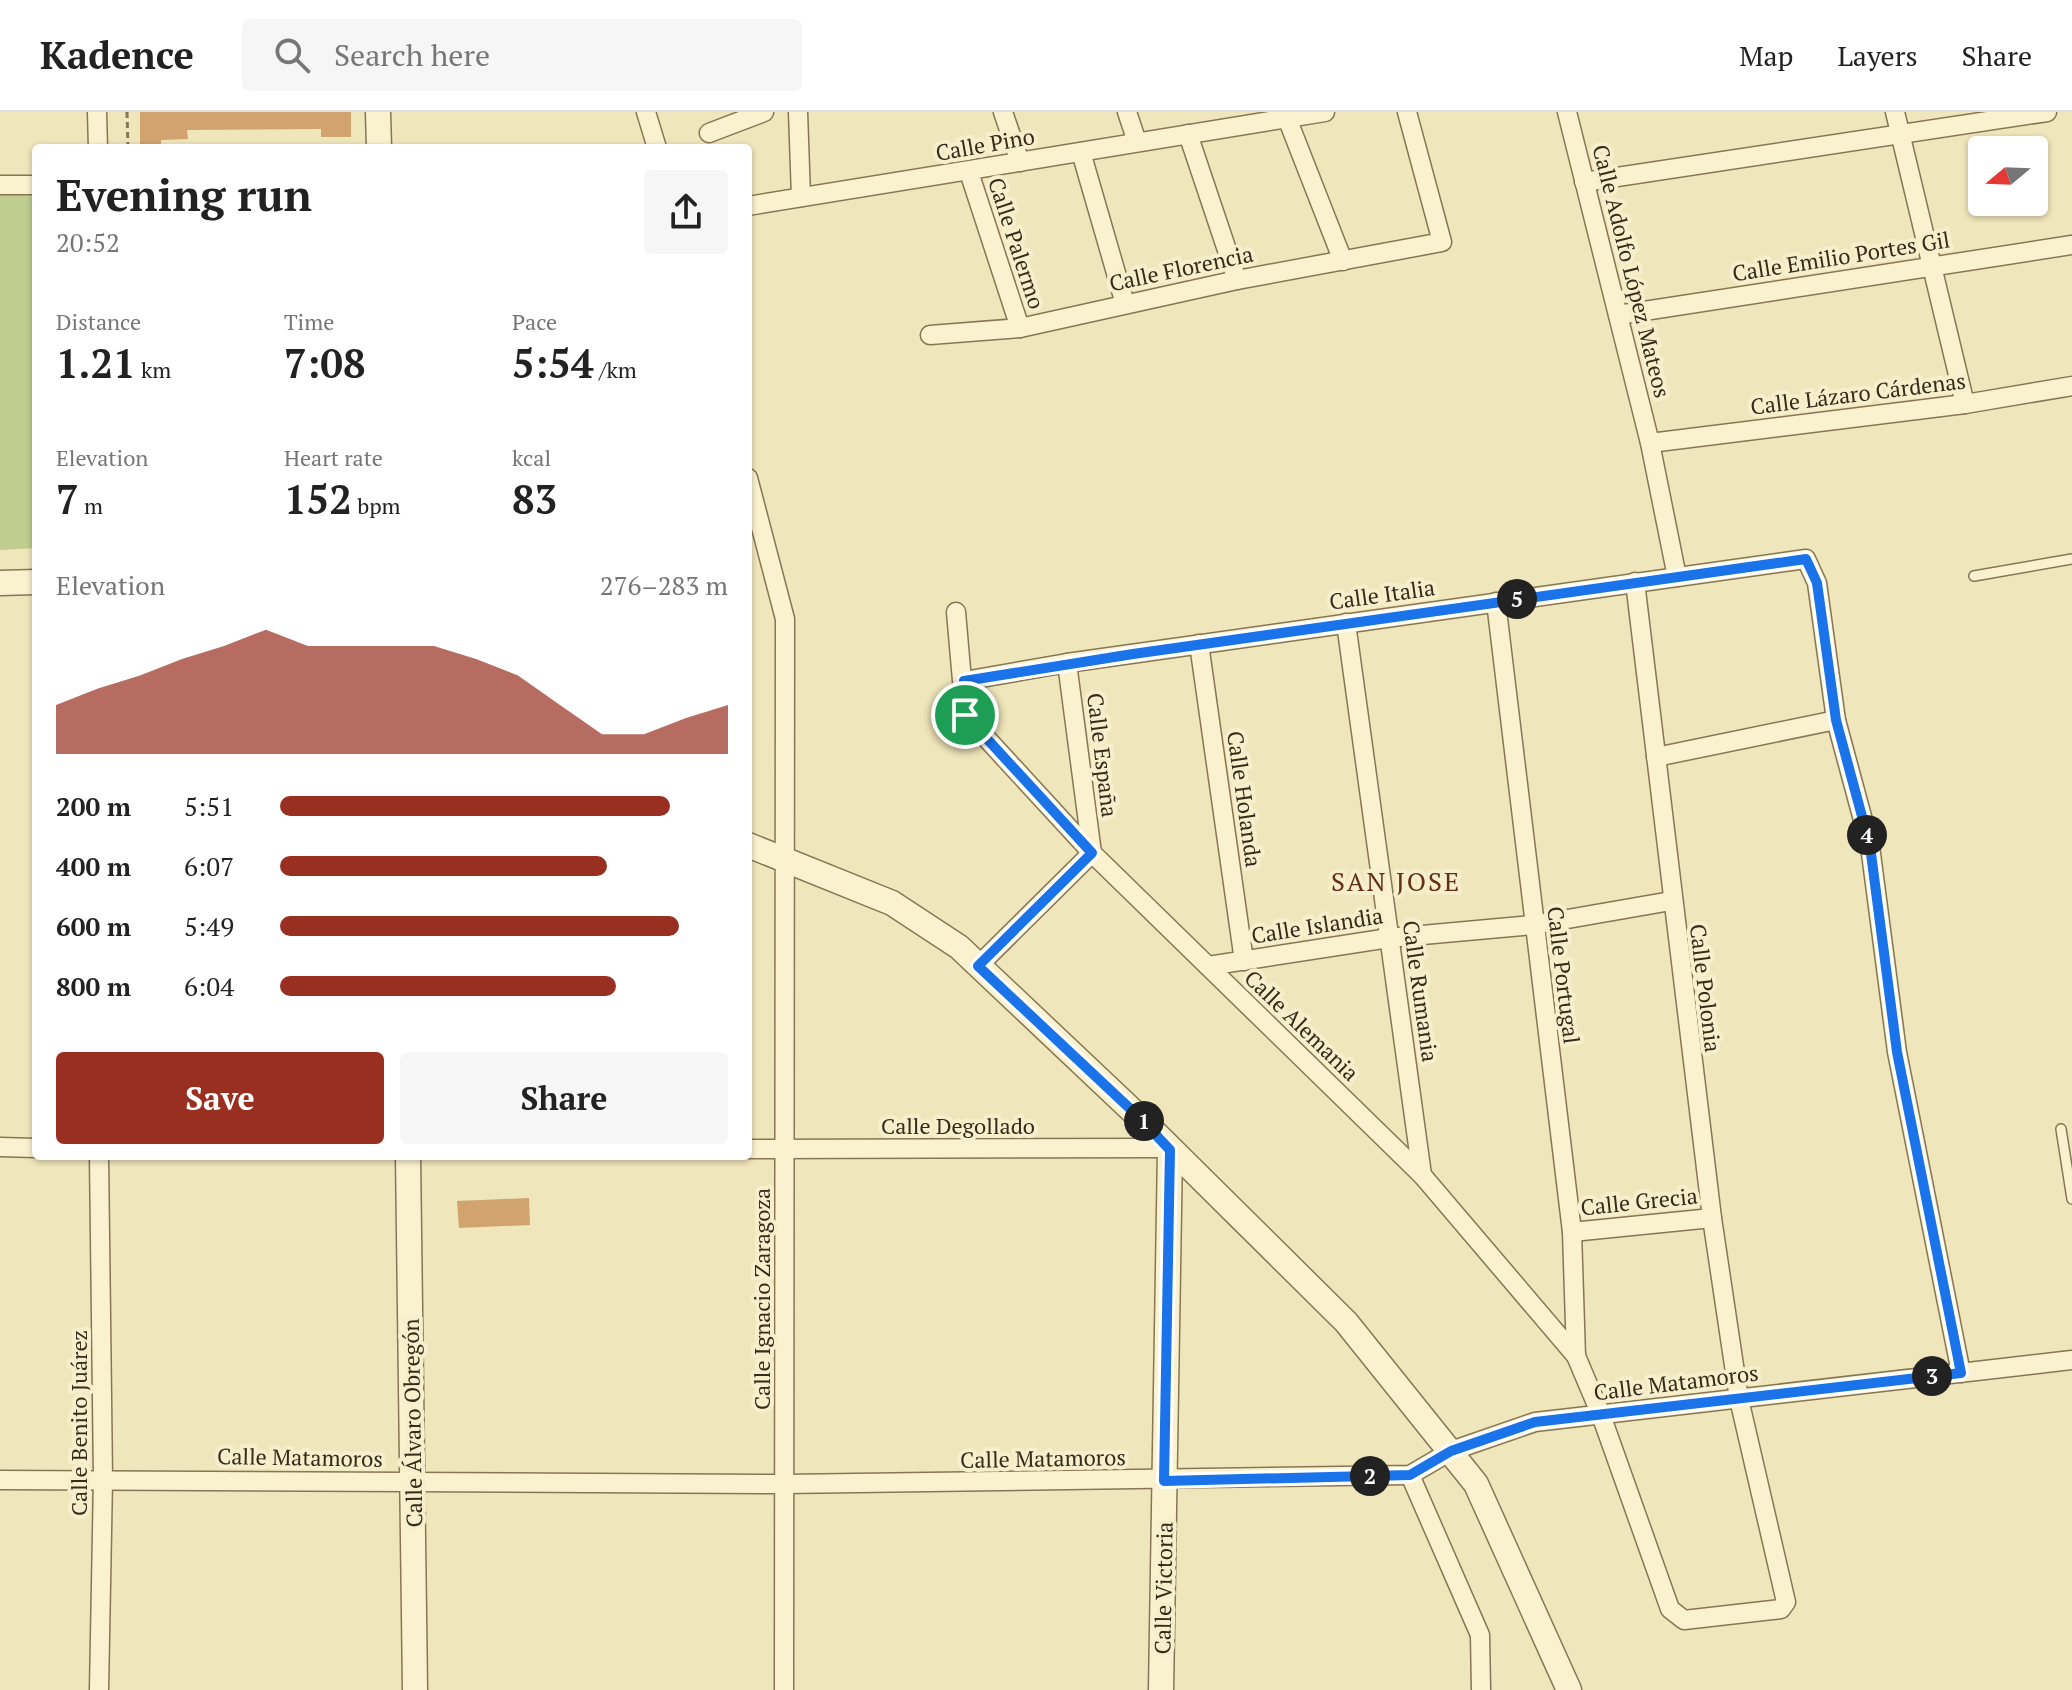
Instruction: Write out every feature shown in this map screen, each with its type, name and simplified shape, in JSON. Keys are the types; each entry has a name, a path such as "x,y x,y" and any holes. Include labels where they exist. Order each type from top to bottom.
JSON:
{"street":[{"path":"97,112 98,144"},
{"path":"378,112 379,144"},
{"path":"646,112 656,144"},
{"path":"709,133 764,112"},
{"path":"798,112 801,197"},
{"path":"1003,112 1020,162"},
{"path":"1127,112 1137,142"},
{"name":"Calle Pino","path":"752,205 1188,134 1256,117 1287,118 1325,112"},
{"name":"Calle Florencia","path":"930,335 1020,328 1237,280 1442,242 1407,112"},
{"name":"Calle Adolfo López Mateos","path":"1567,112 1650,443"},
{"path":"1895,112 1965,404"},
{"path":"1584,182 2047,112"},
{"path":"1287,118 1343,261"},
{"path":"1188,134 1237,280"},
{"path":"1081,152 1125,304"},
{"name":"Calle Palermo","path":"969,172 1020,328"},
{"path":"0,185 32,185"},
{"name":"Calle Emilio Portes Gil","path":"1618,315 2072,245"},
{"name":"Calle Lázaro Cárdenas","path":"1650,443 1965,404 2072,386"},
{"path":"1650,443 1677,577"},
{"name":"Calle Ignacio Zaragoza","path":"752,499 785,619 784,1690"},
{"name":"Calle Italia","path":"964,681 1067,663 1806,559 1817,583 1836,720"},
{"path":"0,583 32,582"},
{"name":"Calle Polonia","path":"1601,1415 1670,1609 1684,1620 1781,1609 1786,1602 1739,1399 1712,1218 1671,901 1635,582"},
{"name":"Calle Portugal","path":"1496,602 1572,1232 1576,1356"},
{"name":"Calle Alemania","path":"956,612 965,715 1092,853 1422,1175 1576,1356 1601,1415"},
{"name":"Calle Rumania","path":"1346,623 1422,1175"},
{"name":"Calle Holanda","path":"1199,644 1244,961"},
{"name":"Calle España","path":"1067,663 1092,853"},
{"path":"1656,757 1836,720 1870,846 1897,1052 1961,1373"},
{"path":"752,846 916,916 978,966 1140,1118 1346,1322 1476,1484 1569,1690"},
{"path":"978,966 1092,853"},
{"name":"Calle Islandia","path":"1208,966 1389,938 1533,925 1671,901"},
{"path":"0,1147 32,1148"},
{"name":"Calle Degollado","path":"752,1149 1169,1149"},
{"name":"Calle Victoria","path":"1161,1690 1169,1149"},
{"name":"Calle Benito Juárez","path":"99,1160 103,1479 99,1690"},
{"name":"Calle Álvaro Obregón","path":"408,1160 415,1690"},
{"name":"Calle Grecia","path":"1572,1232 1712,1218"},
{"name":"Calle Matamoros","path":"0,1480 785,1484 1164,1481 1410,1475 1451,1451 1535,1422 2072,1360"},
{"path":"1410,1475 1480,1635 1481,1690"}],"lane":[{"path":"1974,576 2072,559"},
{"path":"2061,1129 2072,1199"}],"path":[{"path":"127,112 128,144"}],"green space":[{"path":"32,191 32,548 0,550 0,192"}],"building":[{"path":"140,112 351,112 351,137 321,137 321,129 187,130 188,139 140,144"},
{"path":"529,1198 530,1225 459,1228 457,1201"}],"district":[{"name":"SAN JOSE","path":"1396,881"}],"route":[{"path":"1806,559 1817,583 1836,720 1870,846 1897,1052 1961,1373 1535,1422 1451,1451 1410,1475 1164,1481 1170,1150 978,966 1092,853 965,715 964,681 1067,663 1806,559"}]}
